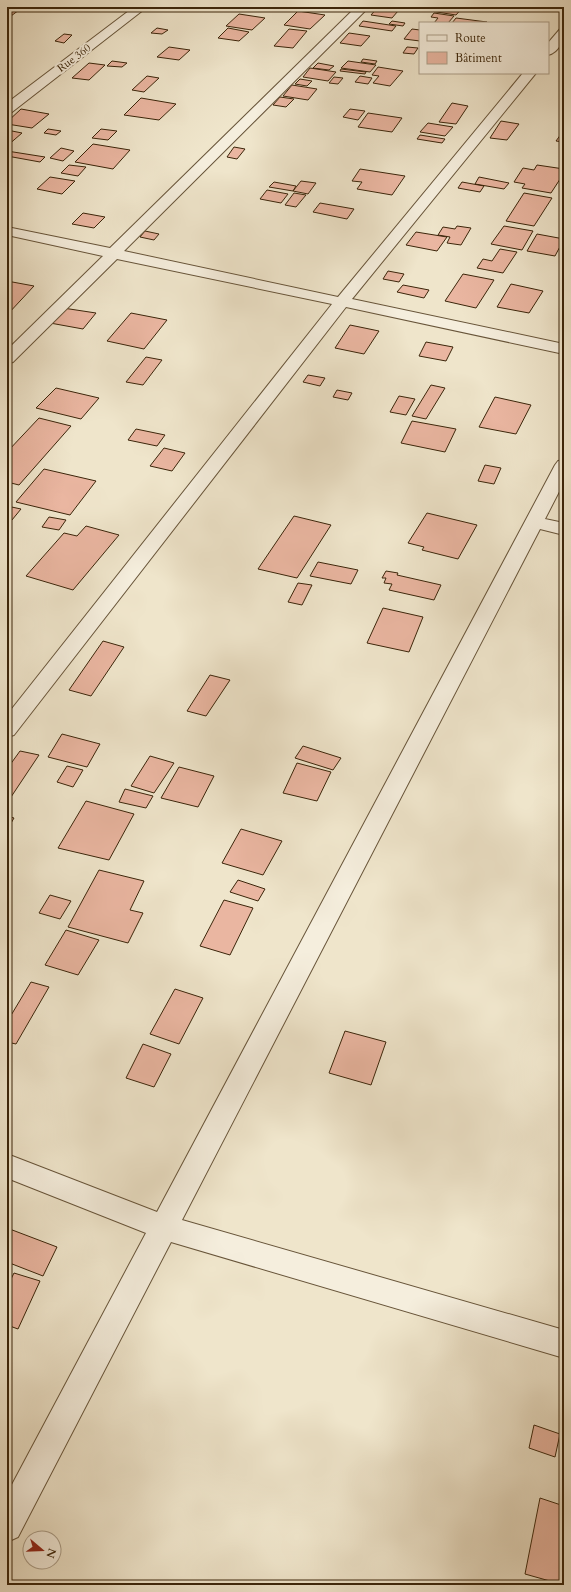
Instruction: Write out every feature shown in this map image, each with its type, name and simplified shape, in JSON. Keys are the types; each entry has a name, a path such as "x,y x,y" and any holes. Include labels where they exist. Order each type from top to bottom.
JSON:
{"street":[{"name":"Rue 360","path":"7,109 141,7"},
{"path":"7,359 364,7"},
{"path":"549,50 564,32"},
{"path":"7,730 342,302 529,74"},
{"path":"7,231 564,349"},
{"path":"7,1526 564,465"},
{"path":"534,522 564,529"},
{"path":"7,1166 164,1227 564,1344"}],"building":[{"path":"7,7 23,7 7,19"},
{"path":"217,7 241,7 238,11"},
{"path":"378,7 390,7 388,9 398,11 392,18 371,15"},
{"path":"426,7 463,7 456,15 424,10"},
{"path":"298,11 325,15 310,29 284,25"},
{"path":"434,13 454,16 449,22 435,22 438,18 431,17"},
{"path":"239,14 265,18 252,30 226,26"},
{"path":"456,18 487,22 453,22"},
{"path":"363,21 396,26 392,31 359,26"},
{"path":"392,21 405,23 403,26 389,24"},
{"path":"157,28 168,30 162,34 151,33"},
{"path":"228,28 249,32 239,41 218,38"},
{"path":"289,29 307,31 293,48 274,46"},
{"path":"412,29 419,30 419,41 404,39"},
{"path":"349,33 370,36 361,46 340,43"},
{"path":"64,34 72,35 64,43 55,41"},
{"path":"169,47 190,50 179,60 157,57"},
{"path":"407,47 418,48 414,54 403,53"},
{"path":"363,59 377,61 375,64 361,62"},
{"path":"112,61 127,63 122,67 107,66"},
{"path":"348,61 376,65 370,72 341,68"},
{"path":"89,63 105,65 89,80 72,78"},
{"path":"318,63 334,66 329,70 313,68"},
{"path":"378,67 403,71 390,86 373,83 379,76 372,75"},
{"path":"310,68 336,72 328,81 303,77"},
{"path":"341,69 366,72 365,74 340,71"},
{"path":"147,76 159,78 144,92 132,90"},
{"path":"360,76 372,78 368,84 355,82"},
{"path":"334,77 343,78 338,84 329,83"},
{"path":"300,79 312,81 307,86 295,84"},
{"path":"292,85 317,89 308,100 283,96"},
{"path":"280,97 294,99 286,107 273,105"},
{"path":"141,98 176,104 159,120 124,115"},
{"path":"452,103 468,106 456,124 439,122"},
{"path":"21,109 49,114 32,128 7,124 7,122"},
{"path":"350,109 365,111 358,120 343,117"},
{"path":"368,113 402,118 392,132 358,127"},
{"path":"501,121 519,124 507,140 490,138"},
{"path":"428,123 453,127 445,136 420,132"},
{"path":"48,129 61,131 56,135 44,133"},
{"path":"101,129 117,131 108,140 92,138"},
{"path":"7,130 22,133 7,146"},
{"path":"564,130 564,142 556,141"},
{"path":"420,135 445,139 442,143 417,139"},
{"path":"93,144 130,150 113,169 75,162"},
{"path":"234,147 245,149 237,159 227,157"},
{"path":"61,148 74,151 63,161 50,158"},
{"path":"7,151 45,157 40,162 7,156"},
{"path":"69,165 86,167 78,176 61,173"},
{"path":"537,165 564,169 564,173 551,193 522,188 525,184 514,182 523,168 534,170"},
{"path":"360,169 405,176 392,195 357,189 362,182 352,181"},
{"path":"50,177 75,181 62,194 37,189"},
{"path":"479,177 509,183 504,189 475,184"},
{"path":"301,181 316,183 308,194 293,191"},
{"path":"274,182 296,186 293,191 269,187"},
{"path":"462,182 484,186 480,192 458,188"},
{"path":"267,190 288,194 281,203 260,199"},
{"path":"294,193 306,195 296,207 285,205"},
{"path":"524,193 552,198 534,226 506,221"},
{"path":"320,203 354,209 347,219 313,212"},
{"path":"83,213 105,217 94,228 72,224"},
{"path":"457,226 471,228 461,245 447,243 450,237 438,235 443,227 455,229"},
{"path":"504,226 533,231 522,250 491,244"},
{"path":"145,231 159,234 154,240 140,237"},
{"path":"416,232 447,237 437,251 406,245"},
{"path":"537,234 564,239 555,256 527,251"},
{"path":"500,249 517,252 503,273 477,268 483,259 492,261"},
{"path":"388,271 404,274 399,282 383,279"},
{"path":"463,274 494,280 476,308 445,301"},
{"path":"7,281 34,286 7,315"},
{"path":"511,284 543,291 529,313 497,307"},
{"path":"403,285 429,290 424,298 397,292"},
{"path":"63,308 96,313 83,329 50,323"},
{"path":"131,313 167,320 144,349 107,341"},
{"path":"350,325 379,331 364,354 335,348"},
{"path":"426,342 453,347 446,361 419,356"},
{"path":"146,357 162,360 143,385 126,382"},
{"path":"308,375 325,378 320,386 303,382"},
{"path":"431,385 445,388 426,419 412,416"},
{"path":"56,388 99,398 81,419 36,408"},
{"path":"337,390 352,393 348,400 333,397"},
{"path":"399,396 415,399 406,415 390,412"},
{"path":"495,397 531,405 516,434 479,427"},
{"path":"39,418 71,426 19,485 7,482 7,452"},
{"path":"412,421 456,429 445,452 401,443"},
{"path":"136,429 165,435 157,446 128,440"},
{"path":"164,448 185,453 172,471 150,466"},
{"path":"485,465 501,468 494,484 478,481"},
{"path":"44,469 96,481 70,515 16,502"},
{"path":"7,506 21,509 7,526"},
{"path":"427,513 477,525 458,559 422,550 424,547 408,543"},
{"path":"294,516 331,525 297,578 258,569"},
{"path":"49,517 66,520 59,530 42,527"},
{"path":"86,526 119,535 73,590 26,576 64,533 77,536"},
{"path":"318,562 358,570 351,584 310,576"},
{"path":"386,571 441,585 434,600 389,590 392,584 384,583 386,578 382,578"},
{"path":"298,583 312,585 302,605 288,602"},
{"path":"383,608 423,617 409,652 367,643"},
{"path":"103,641 124,647 91,696 69,690"},
{"path":"210,675 230,680 206,716 187,711"},
{"path":"62,734 100,744 87,767 48,757"},
{"path":"303,746 341,758 333,770 295,758"},
{"path":"20,751 39,755 7,803 7,769"},
{"path":"150,756 174,763 154,793 131,786"},
{"path":"297,763 331,772 317,801 283,793"},
{"path":"67,766 83,770 73,787 57,782"},
{"path":"179,767 214,776 198,807 161,798"},
{"path":"125,789 153,796 146,808 119,802"},
{"path":"86,801 134,814 109,860 58,848"},
{"path":"7,816 14,818 7,830"},
{"path":"241,829 282,841 263,875 222,863"},
{"path":"99,870 144,881 130,910 143,913 128,943 68,927"},
{"path":"238,880 265,889 258,901 230,892"},
{"path":"50,895 71,901 60,919 39,913"},
{"path":"224,900 253,908 230,955 200,946"},
{"path":"66,930 99,940 78,975 45,965"},
{"path":"31,982 49,987 16,1044 7,1042 7,1022"},
{"path":"175,989 203,998 179,1044 150,1034"},
{"path":"345,1031 386,1042 371,1085 329,1073"},
{"path":"143,1044 171,1054 154,1087 126,1078"},
{"path":"7,1228 57,1247 43,1276 7,1262"},
{"path":"14,1273 40,1281 18,1329 7,1325 7,1287"},
{"path":"534,1425 560,1434 555,1457 529,1448"},
{"path":"540,1498 564,1506 564,1585 525,1574"}]}
